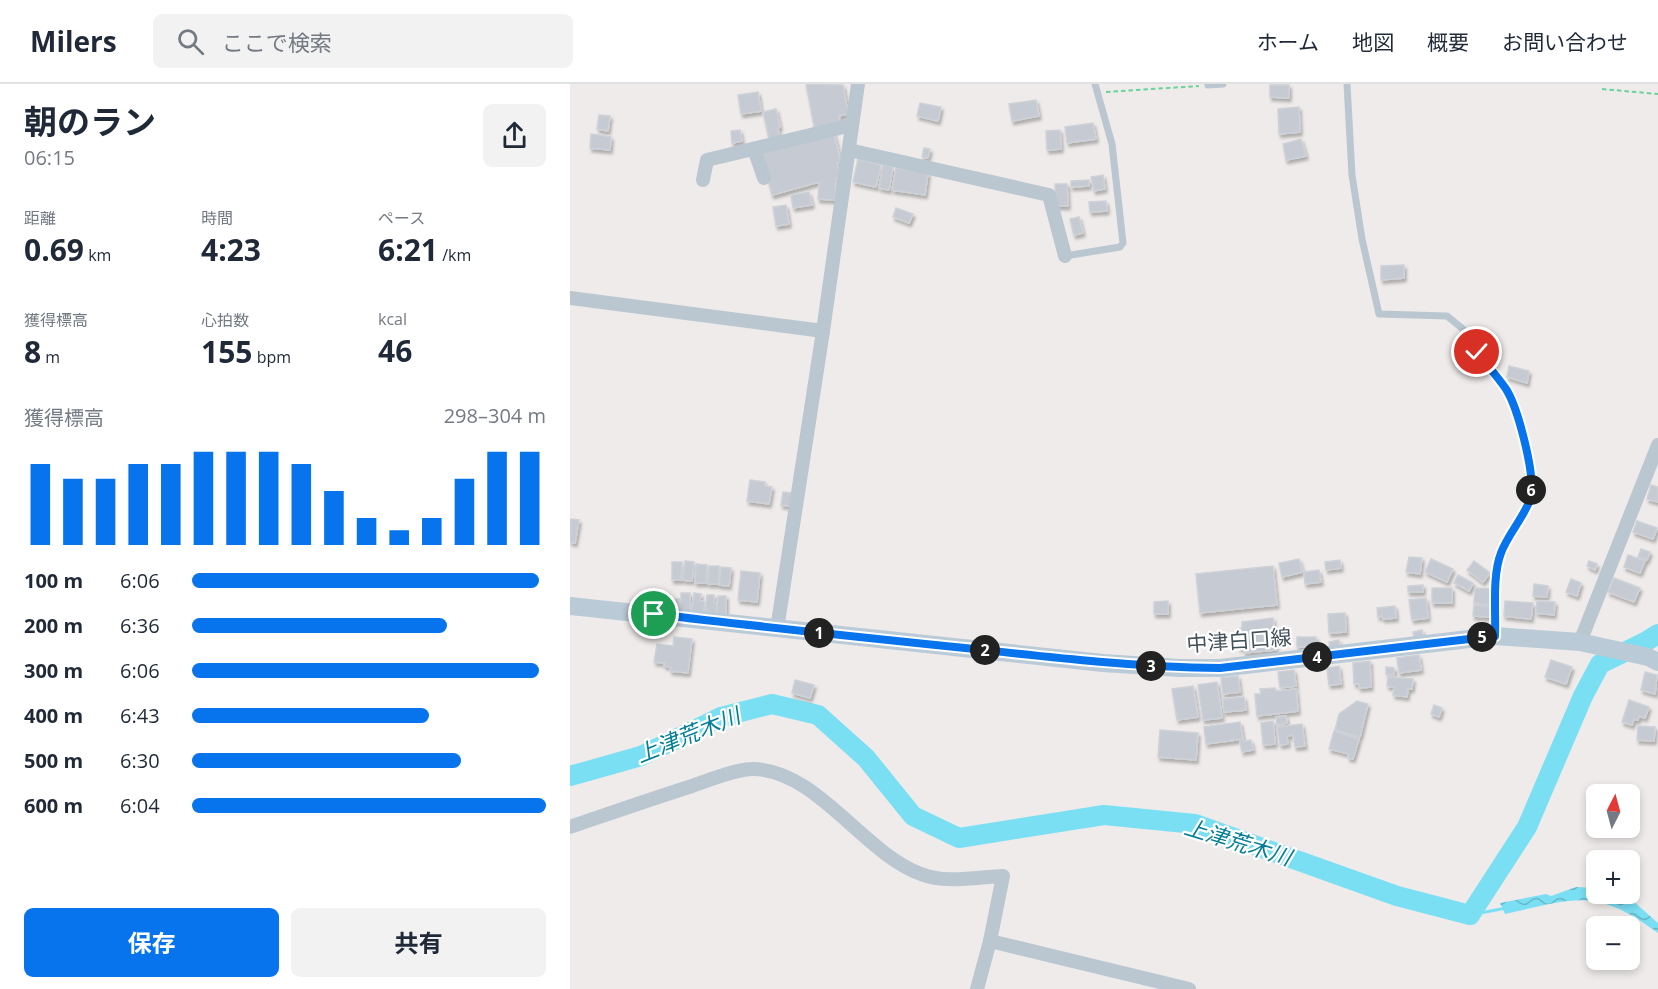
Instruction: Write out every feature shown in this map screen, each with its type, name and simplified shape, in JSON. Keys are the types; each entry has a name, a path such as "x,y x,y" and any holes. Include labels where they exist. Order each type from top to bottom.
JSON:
{"main road":[{"name":"中津白口線","path":"570,606 1103,663 1190,668 1220,668 1495,636 1588,644 1655,658"}],"street":[{"path":"777,629 823,332 858,84"},
{"path":"703,180 707,160 852,125"},
{"path":"754,148 764,178"},
{"path":"849,150 1049,195 1065,256"},
{"path":"570,298 823,332"},
{"path":"1588,644 1657,448"},
{"path":"570,826 718,777 752,769 776,772 799,783 898,865 923,876 946,879 1003,876 977,989"},
{"path":"990,940 1190,989"}],"lane":[{"path":"1065,256 1120,247 1123,243 1112,144 1095,84"},
{"path":"1208,85 1223,84"},
{"path":"1347,84 1352,175 1362,238 1379,314 1447,316 1463,329 1477,352 1506,390 1516,412 1528,456 1531,496 1500,554 1496,586 1495,636"}],"path":[{"path":"1097,92 1208,85"},
{"path":"1602,89 1658,94"}],"water":[{"path":"1576,887 1586,888 1586,900 1550,904 1505,914 1500,903 1546,894 1551,896"},
{"path":"1604,904 1637,904 1658,923 1658,933 1640,920 1640,916 1633,916"}],"building":[{"path":"806,84 843,85 848,114 839,116 841,126 815,131"},
{"path":"1270,85 1289,85 1289,98 1270,97"},
{"path":"758,92 761,111 741,114 738,95"},
{"path":"1036,100 1039,116 1012,121 1009,104"},
{"path":"920,103 941,107 938,121 917,116"},
{"path":"1299,107 1300,132 1279,134 1278,109"},
{"path":"776,109 780,127 778,128 779,137 769,139 763,112"},
{"path":"599,115 610,116 608,131 597,129"},
{"path":"1093,123 1096,139 1067,143 1065,127"},
{"path":"740,130 742,141 732,143 731,131"},
{"path":"833,130 841,162 837,163 841,176 836,179 835,200 818,199 819,182 772,195 760,150"},
{"path":"1060,130 1061,149 1047,150 1046,131"},
{"path":"591,134 611,137 610,150 590,148"},
{"path":"1301,139 1306,156 1286,160 1283,144"},
{"path":"924,148 930,149 928,158 922,157"},
{"path":"858,159 881,165 876,187 853,182"},
{"path":"883,165 893,167 889,190 879,188"},
{"path":"896,168 928,173 925,195 892,190"},
{"path":"1103,175 1105,189 1094,191 1091,177"},
{"path":"1089,180 1089,186 1071,187 1071,181"},
{"path":"1055,184 1067,184 1068,206 1056,206"},
{"path":"809,192 812,205 793,208 791,195"},
{"path":"1106,201 1107,211 1090,212 1089,202"},
{"path":"786,205 789,224 776,226 773,207"},
{"path":"896,208 913,214 909,223 893,217"},
{"path":"1079,217 1083,233 1074,235 1070,219"},
{"path":"1404,265 1404,278 1381,280 1381,266"},
{"path":"1509,366 1529,371 1527,383 1507,377"},
{"path":"750,480 765,482 765,486 772,487 769,504 747,501"},
{"path":"1651,485 1658,487 1658,502 1647,499"},
{"path":"783,492 792,493 790,506 781,505"},
{"path":"570,519 579,520 575,543 570,542"},
{"path":"1637,521 1657,528 1653,539 1633,532"},
{"path":"1641,549 1650,552 1647,560 1638,557"},
{"path":"1628,555 1645,561 1640,573 1624,567"},
{"path":"1409,557 1422,558 1420,574 1406,572"},
{"path":"1299,559 1303,572 1282,577 1279,563"},
{"path":"1431,559 1453,569 1447,582 1425,572"},
{"path":"1340,560 1341,568 1326,570 1325,562"},
{"path":"685,561 694,562 692,581 683,580"},
{"path":"1474,561 1490,573 1483,582 1467,570"},
{"path":"1589,561 1597,564 1595,570 1587,566"},
{"path":"672,562 682,562 681,580 672,580"},
{"path":"696,564 707,565 706,583 695,583"},
{"path":"709,566 719,566 719,584 708,584"},
{"path":"1273,566 1277,605 1200,613 1196,574"},
{"path":"721,567 731,568 729,586 719,585"},
{"path":"1319,570 1321,582 1305,584 1304,572"},
{"path":"741,571 760,573 757,602 738,600"},
{"path":"1458,575 1473,583 1469,591 1454,583"},
{"path":"1614,578 1640,588 1634,602 1608,592"},
{"path":"1571,579 1581,583 1577,596 1566,592"},
{"path":"1534,584 1548,586 1547,597 1533,596"},
{"path":"1423,585 1423,592 1408,592 1408,586"},
{"path":"1432,588 1452,588 1452,603 1432,603"},
{"path":"1475,588 1494,589 1492,605 1474,603"},
{"path":"681,593 690,593 690,614 681,613"},
{"path":"694,593 701,594 700,601 705,602 702,617 691,615"},
{"path":"707,595 714,595 714,603 717,603 716,618 705,617"},
{"path":"718,596 726,596 726,619 716,619"},
{"path":"1426,598 1428,618 1412,620 1409,600"},
{"path":"667,599 679,599 679,613 667,612"},
{"path":"1168,601 1168,614 1154,614 1154,602"},
{"path":"1505,601 1533,603 1531,619 1504,616"},
{"path":"1537,601 1555,602 1554,615 1536,613"},
{"path":"1474,605 1491,607 1490,617 1473,616"},
{"path":"1395,606 1396,618 1378,617 1377,608"},
{"path":"1345,613 1346,632 1329,633 1328,614"},
{"path":"1273,618 1276,650 1244,653 1244,647 1239,648 1236,629 1242,628 1242,622"},
{"path":"1422,630 1423,638 1415,640 1413,632"},
{"path":"674,637 692,639 688,673 670,671 671,667 664,666 665,663 654,662 657,644 673,646"},
{"path":"1297,637 1316,637 1316,647 1297,647"},
{"path":"1339,640 1340,650 1330,651 1329,642"},
{"path":"1419,655 1421,670 1399,673 1397,658"},
{"path":"1551,660 1572,667 1566,684 1545,677"},
{"path":"1370,661 1371,687 1359,688 1359,684 1354,684 1353,663"},
{"path":"1339,666 1341,684 1329,685 1327,668"},
{"path":"1386,667 1394,668 1394,675 1386,674"},
{"path":"1294,670 1296,686 1280,688 1278,672"},
{"path":"1645,672 1657,675 1655,694 1641,690"},
{"path":"1238,676 1240,692 1223,694 1221,678"},
{"path":"1388,677 1413,679 1412,689 1408,689 1407,697 1393,695 1394,687 1387,686"},
{"path":"795,680 814,685 810,698 792,693"},
{"path":"1217,682 1222,718 1203,720 1198,685"},
{"path":"1193,686 1198,717 1177,720 1172,689"},
{"path":"1275,688 1276,691 1296,689 1298,711 1257,716 1255,694 1261,694 1260,689"},
{"path":"1244,697 1246,710 1224,712 1223,699"},
{"path":"1629,700 1649,707 1645,718 1639,716 1638,720 1634,719 1632,725 1622,722"},
{"path":"1357,701 1368,704 1360,737 1335,730 1339,714"},
{"path":"1434,705 1442,708 1439,717 1431,714"},
{"path":"1286,716 1287,723 1277,725 1276,717"},
{"path":"1273,721 1275,744 1263,745 1261,723"},
{"path":"1240,722 1243,739 1206,744 1204,727"},
{"path":"1302,724 1305,746 1295,747 1293,735 1287,736 1288,744 1280,745 1277,727"},
{"path":"1638,726 1655,727 1654,741 1637,740"},
{"path":"1160,730 1198,733 1196,760 1158,757"},
{"path":"1334,731 1359,739 1353,759 1348,758 1349,754 1329,749"},
{"path":"1251,740 1253,750 1242,752 1240,742"}],"waterway":[{"name":"上津荒木川","path":"570,776 641,756 721,717 772,704 818,715 866,758 913,816 959,838 1104,815 1195,824 1397,896 1470,915 1527,827 1583,696 1600,664 1658,634"},
{"path":"1470,915 1506,908"}],"route":[{"path":"654,614 1103,663 1180,668 1220,668 1495,636 1496,586 1500,554 1531,496 1530,477 1528,456 1516,412 1506,390 1477,352"}]}
